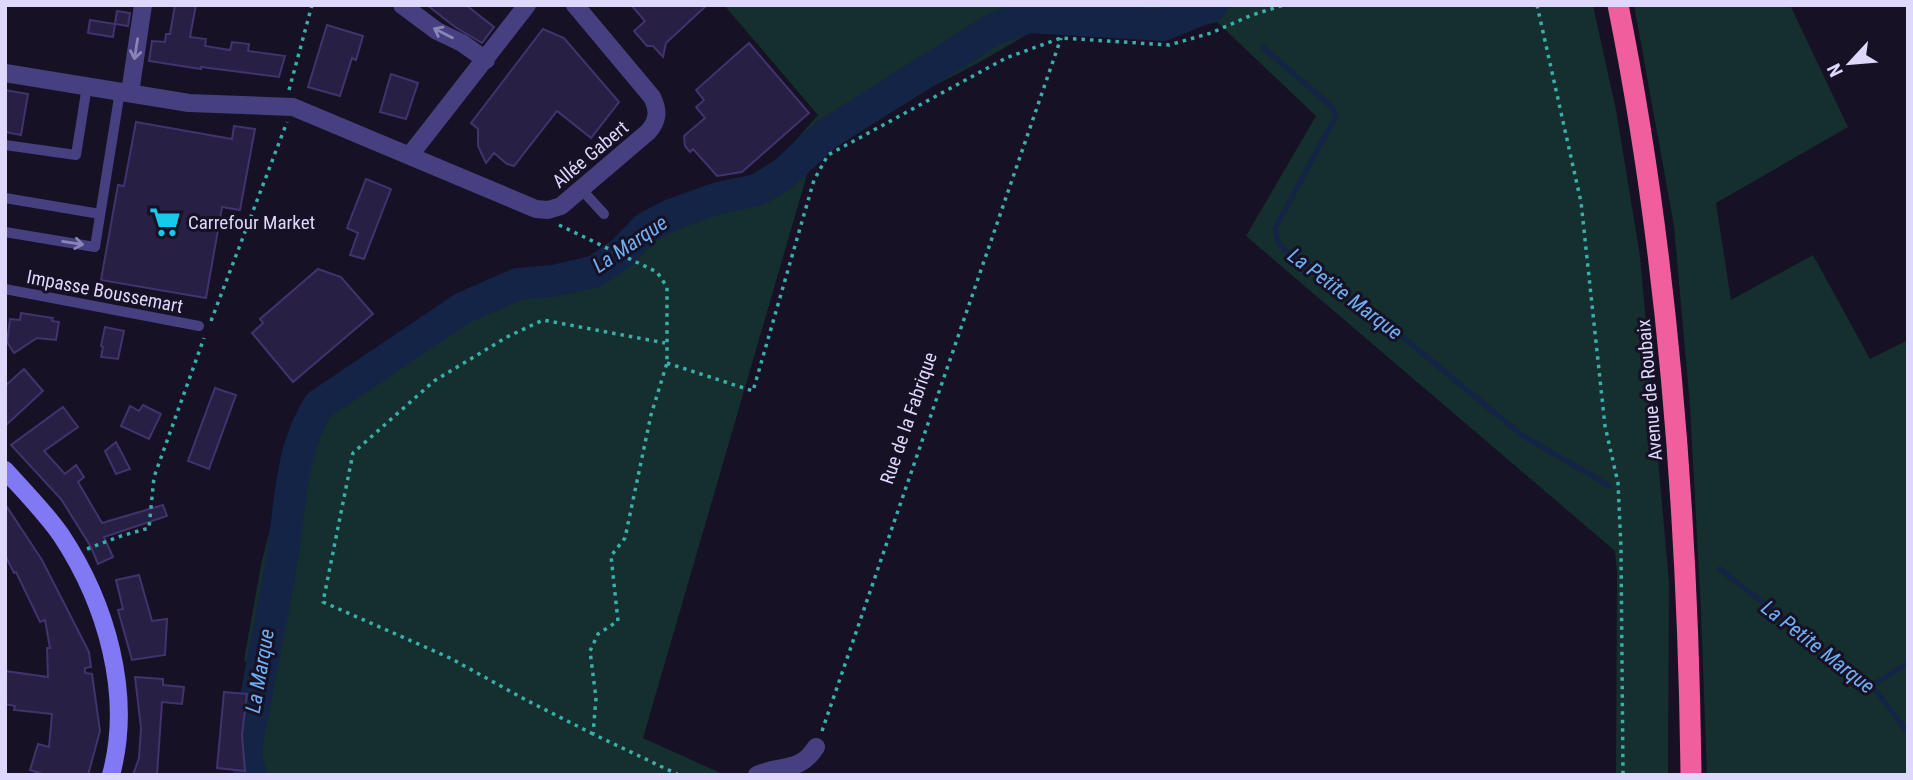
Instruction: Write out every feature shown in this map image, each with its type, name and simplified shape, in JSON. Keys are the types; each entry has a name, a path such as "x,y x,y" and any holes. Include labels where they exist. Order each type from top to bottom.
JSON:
{"highway":[{"name":"Avenue de Roubaix","path":"1618,5 1643,150 1670,358 1685,593 1691,775"}],"street":[{"path":"125,92 143,5"},
{"path":"402,5 438,32 462,43 486,60"},
{"path":"410,155 527,5"},
{"name":"Allée Gabert","path":"5,73 199,104 289,106 541,210 561,206 648,132 656,122 657,113 652,97 575,5"},
{"path":"5,470 46,516 72,555 98,609 116,674 119,705 119,737 111,775"},
{"path":"757,775 799,765 810,758 816,747"}],"lane":[{"path":"5,145 76,155 87,86"},
{"path":"5,232 95,247 125,92"},
{"path":"581,189 604,214"},
{"path":"5,198 100,214"},
{"name":"Impasse Boussemart","path":"5,289 199,326"}],"path":[{"path":"72,555 149,528 154,477 289,106 312,5"},
{"path":"667,362 753,391 814,180 828,155 1006,58 1061,38 1169,45 1211,33 1252,15 1284,5"},
{"path":"1536,5 1581,202 1605,426 1618,483 1623,775"},
{"name":"Rue de la Fabrique","path":"816,747 1061,38"},
{"path":"541,210 560,226 657,272 667,287 667,362 651,415 625,538 611,556 618,621 598,634 590,651 596,698 593,734"},
{"path":"665,343 543,320 507,337 433,381 352,453 323,603 450,658 526,700 679,775"}],"green space":[{"path":"724,5 1593,5 1616,110 1640,256 1669,582 1668,775 1616,775 1615,551 1246,236 1316,116 1217,22 1158,36 1042,26 874,117 811,161 643,738 725,775 266,775 261,753 272,686 244,660 261,565 298,417 350,372 499,280 559,273 594,263 678,201 767,173 818,115"},
{"path":"1634,5 1790,5 1848,127 1716,203 1731,300 1813,255 1870,359 1908,340 1908,775 1707,775 1690,406 1674,226"}],"building":[{"path":"175,5 196,5 190,37 206,39 205,46 230,50 232,42 249,44 248,51 285,56 279,77 149,61 152,41 165,42 166,34 170,34"},
{"path":"427,5 466,5 494,27 482,43 455,27"},
{"path":"631,5 707,5 666,43 663,57 653,46 647,46 634,31 645,21"},
{"path":"117,11 130,13 128,26 115,24"},
{"path":"90,20 115,24 113,37 88,33"},
{"path":"327,25 363,36 356,60 352,58 340,96 308,87"},
{"path":"543,29 564,38 619,102 591,138 557,111 514,166 507,164 494,153 486,163 478,146 478,129 471,123"},
{"path":"749,43 809,113 742,172 717,176 693,149 690,152 685,146 684,136 705,118 696,107 704,100 696,90"},
{"path":"391,74 418,83 406,119 380,112"},
{"path":"5,90 28,94 21,135 5,132"},
{"name":"Carrefour Market","path":"136,122 232,139 234,126 255,129 240,210 222,207 206,298 101,280 118,185 124,186"},
{"path":"366,179 391,189 364,259 350,255 358,233 347,228"},
{"path":"318,269 341,277 373,314 293,382 252,333 263,323 260,319"},
{"path":"21,313 53,318 52,321 59,322 56,340 37,338 14,353 7,342 10,319 20,320"},
{"path":"105,327 124,331 118,359 101,357"},
{"path":"24,369 43,391 5,426 5,386"},
{"path":"215,388 236,395 209,469 188,461"},
{"path":"143,405 161,414 149,439 121,426 130,406 139,411"},
{"path":"63,407 78,427 44,451 65,474 76,465 84,477 78,482 102,523 163,505 167,516 104,537 113,557 98,564 91,547 61,499 11,445"},
{"path":"116,442 130,469 116,474 105,451"},
{"path":"5,504 42,560 89,652 91,667 85,668 85,673 92,674 100,731 88,775 46,775 30,770 38,744 49,747 52,714 14,710 15,706 5,704 5,671 48,677 47,648 50,648 45,620 40,622 5,555"},
{"path":"139,575 152,621 167,619 165,655 132,660 118,610 123,609 116,580"},
{"path":"135,677 163,679 163,685 184,687 182,704 162,702 157,775 133,775 139,758 141,728"},
{"path":"224,692 247,694 242,735 245,771 217,768"}],"waterway":[{"name":"La Marque","path":"251,775 245,754 282,559 296,460 309,423 319,405 463,308 518,284 553,281 596,271 622,253 646,228 671,215 718,198 757,190 783,174 827,134 994,29 1029,17 1163,25 1212,5"},
{"name":"La Petite Marque","path":"1263,47 1332,107 1336,116 1275,228 1279,245 1377,316 1523,436 1610,486"},
{"name":"La Petite Marque","path":"1720,569 1878,693 1908,733"},
{"path":"1870,687 1908,663"}],"place":[{"name":"Carrefour Market","path":"165,222"}]}
